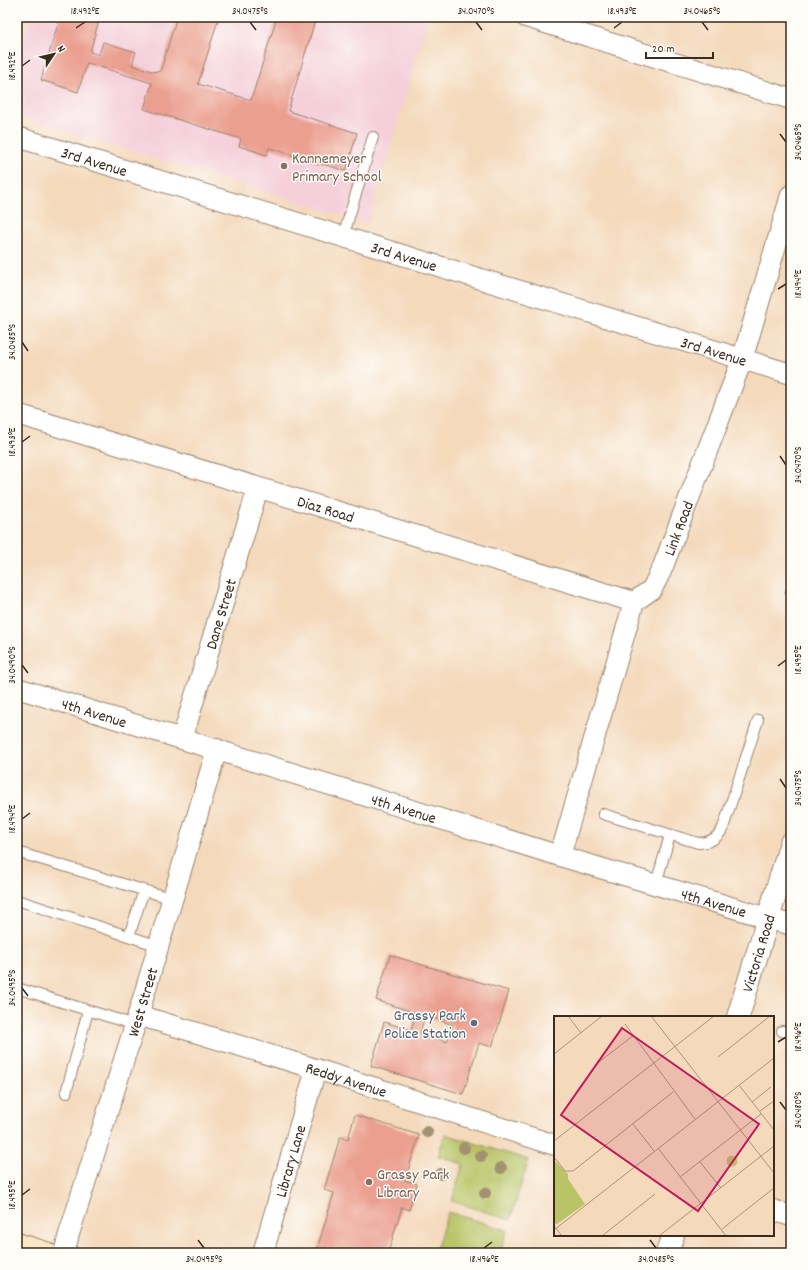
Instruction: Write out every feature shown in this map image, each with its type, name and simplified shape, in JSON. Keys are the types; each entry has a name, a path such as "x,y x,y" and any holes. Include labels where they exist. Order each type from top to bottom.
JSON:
{"main road":[{"path":"17,1244 46,1253"}],"street":[{"path":"526,17 791,99"},
{"name":"3rd Avenue","path":"17,137 791,374"},
{"name":"Link Road","path":"634,602 652,589 657,580 742,360 791,195"},
{"name":"Diaz Road","path":"17,414 634,602"},
{"name":"Dane Street","path":"182,739 258,488"},
{"path":"560,856 634,602"},
{"name":"4th Avenue","path":"17,688 560,856 791,925"},
{"name":"West Street","path":"64,1253 159,946 217,749"},
{"name":"Victoria Road","path":"738,1016 791,843"},
{"name":"Reddy Avenue","path":"136,1020 316,1069 554,1145"},
{"name":"Library Lane","path":"263,1253 316,1069"},
{"path":"774,1210 791,1216"},
{"path":"667,1253 673,1236"}],"lane":[{"path":"343,237 373,138"},
{"path":"603,814 698,843 708,842 716,838 720,833 758,720"},
{"path":"656,884 670,835"},
{"path":"17,852 173,899"},
{"path":"129,936 144,890"},
{"path":"17,900 159,946"},
{"path":"17,988 88,1011 136,1020"},
{"path":"66,1093 88,1011"}],"shaded area":[{"name":"Kannemeyer Primary School","path":"30,17 428,17 368,223 17,116 17,60"}],"green space":[{"path":"445,1134 529,1160 510,1220 452,1201 463,1164 438,1156"},
{"path":"448,1212 507,1230 500,1253 435,1253"}],"building":[{"path":"60,17 100,17 90,52 99,55 103,42 136,52 132,65 155,72 160,72 177,17 219,17 198,84 251,100 277,17 316,17 288,111 357,133 346,171 269,148 267,155 239,146 241,139 144,109 152,83 87,63 78,92 41,80"},
{"path":"791,574 791,595 785,593"},
{"name":"Grassy Park Police Station","path":"390,955 509,991 492,1047 479,1043 463,1094 371,1066 384,1022 411,1030 416,1013 376,1000","holes":["425,1015 453,1025 447,1042 420,1033"]},
{"name":"Grassy Park Library","path":"355,1115 419,1135 405,1180 417,1184 409,1210 402,1207 388,1253 316,1253 334,1193 324,1190 340,1137 348,1139"}],"place":[{"name":"Kannemeyer Primary School","path":"284,166"},
{"name":"Grassy Park Police Station","path":"474,1023"},
{"name":"Grassy Park Library","path":"369,1182"}]}
